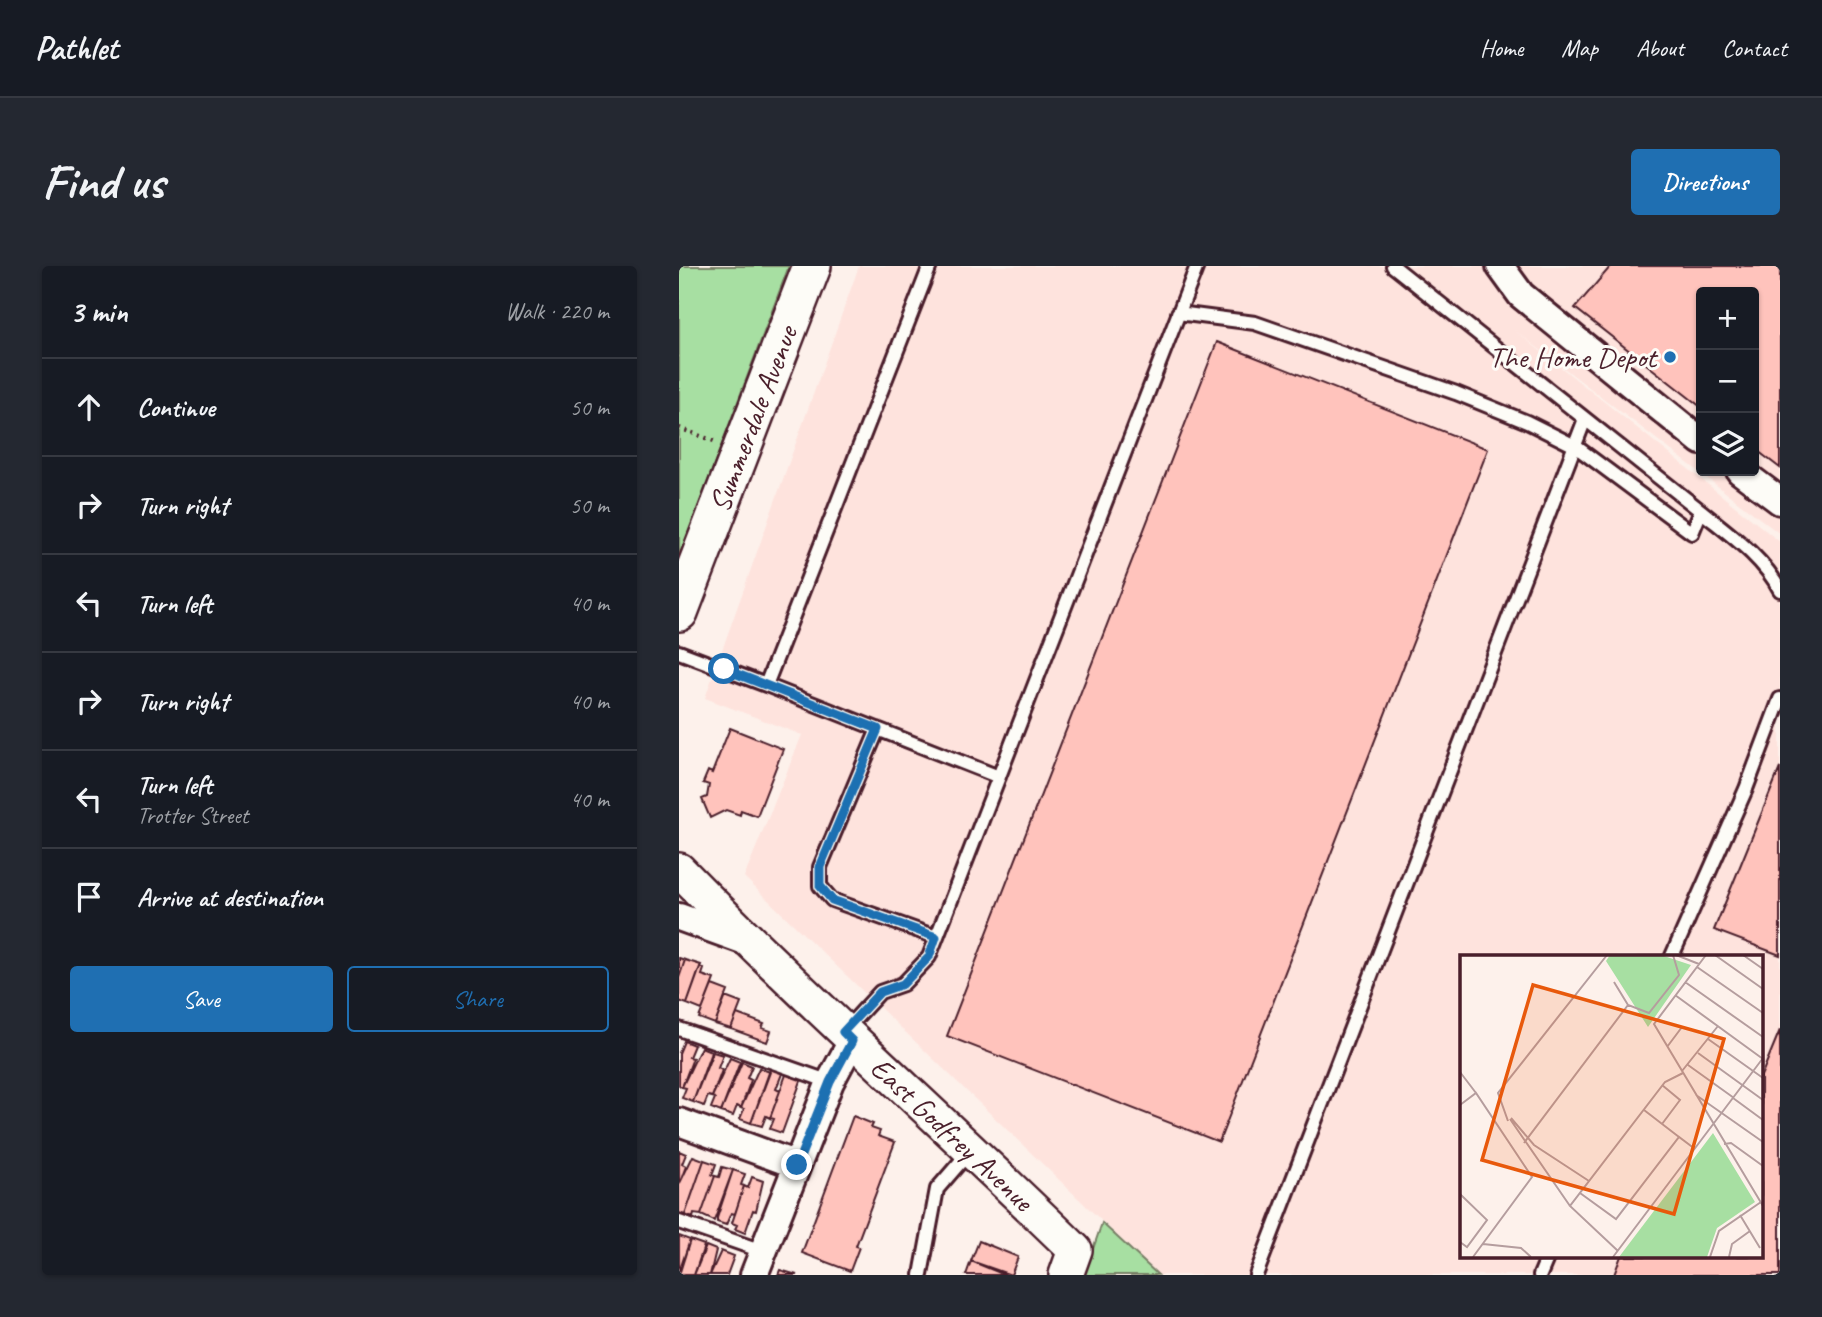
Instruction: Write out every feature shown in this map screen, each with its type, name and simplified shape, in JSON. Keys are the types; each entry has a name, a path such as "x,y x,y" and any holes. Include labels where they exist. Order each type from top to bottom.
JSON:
{"main road":[{"name":"Summerdale Avenue","path":"679,612 812,266"}],"street":[{"path":"1500,266 1521,295 1696,436"},
{"path":"1746,476 1780,502"},
{"name":"East Godfrey Avenue","path":"679,870 847,1037 972,1149 1071,1262"},
{"path":"679,917 750,942"},
{"path":"758,1263 847,1037"},
{"path":"679,1122 797,1165"}],"lane":[{"path":"766,685 930,266"},
{"path":"847,1037 880,992 903,984 929,957 1196,266"},
{"path":"1393,266 1741,543 1773,577 1780,590"},
{"path":"1178,313 1255,323 1456,393 1575,446 1692,533 1701,511"},
{"path":"1256,1275 1585,419"},
{"path":"1638,492 1648,469"},
{"path":"679,652 999,777"},
{"path":"1673,955 1746,789 1780,699"},
{"path":"878,729 820,867 820,886 832,900 936,937"},
{"path":"679,1029 830,1082"},
{"path":"921,1275 937,1189 972,1149"},
{"path":"679,1222 758,1263"},
{"path":"1540,1275 1547,1258"}],"path":[{"path":"679,428 741,450"}],"shaded area":[{"path":"859,266 1780,266 1780,534 1704,476 1759,476 1759,287 1696,287 1696,470 1513,329 1780,542 1780,1275 1158,1275 744,877 802,735 705,698"}],"green space":[{"path":"679,266 789,266 679,558"},
{"path":"1102,1223 1158,1275 1084,1275"}],"building":[{"name":"The Home Depot","path":"1611,266 1780,266 1780,468 1759,452 1759,287 1696,287 1696,403 1575,308"},
{"path":"1217,342 1488,449 1219,1142 947,1036"},
{"path":"730,728 783,749 757,816 741,810 740,815 726,810 710,818 702,799 707,797 709,785 703,783 708,771 712,773"},
{"path":"1780,768 1780,955 1714,930"},
{"path":"679,958 685,960 679,978"},
{"path":"685,960 701,965 687,1004 679,1001 679,978"},
{"path":"700,967 704,969 702,975 714,979 702,1010 687,1004"},
{"path":"712,985 728,991 715,1024 699,1018"},
{"path":"725,997 741,1003 731,1029 715,1024"},
{"path":"737,1014 764,1024 762,1028 771,1031 767,1042 731,1029"},
{"path":"1780,1030 1780,1275 1614,1275 1620,1258 1763,1258 1763,1071"},
{"path":"684,1041 694,1045 689,1057 693,1058 682,1087 679,1085 679,1053"},
{"path":"701,1047 711,1051 693,1102 682,1098 686,1088 682,1087"},
{"path":"713,1052 723,1055 718,1068 722,1070 712,1097 708,1096 704,1106 693,1102"},
{"path":"730,1058 740,1062 721,1112 711,1108 715,1098 712,1097"},
{"path":"742,1062 752,1066 747,1078 751,1080 741,1108 737,1106 733,1116 721,1112"},
{"path":"771,1067 783,1071 776,1089 780,1091 770,1118 766,1116 762,1126 751,1123"},
{"path":"759,1068 770,1072 751,1123 740,1119 744,1109 741,1108"},
{"path":"787,1072 802,1078 782,1133 770,1129 774,1119 770,1118"},
{"path":"853,1116 873,1124 871,1128 880,1131 878,1136 895,1142 856,1246 859,1247 850,1271 802,1253"},
{"path":"679,1151 686,1154 682,1164 686,1166 679,1185"},
{"path":"693,1156 704,1160 685,1215 679,1213 679,1185"},
{"path":"704,1160 716,1164 712,1175 715,1176 701,1215 694,1214 693,1218 685,1215"},
{"path":"722,1167 733,1170 714,1221 701,1215 715,1176 719,1177"},
{"path":"733,1170 745,1174 741,1185 744,1186 735,1214 731,1213 726,1225 717,1222 717,1218"},
{"path":"752,1177 763,1181 756,1211 753,1210 745,1233 735,1229 737,1225 732,1223 744,1186 748,1188"},
{"path":"679,1236 690,1240 679,1272"},
{"path":"690,1240 704,1245 703,1249 694,1275 679,1275"},
{"path":"979,1241 1018,1257 1011,1275 971,1261"},
{"path":"706,1246 716,1250 710,1275 694,1275"},
{"path":"721,1251 734,1256 727,1275 710,1275"},
{"path":"971,1261 1005,1275 966,1275"},
{"path":"780,1270 797,1275 778,1275"}],"place":[{"name":"The Home Depot","path":"1670,357"}],"route":[{"path":"724,669 878,729 820,867 820,886 832,900 936,937 929,957 903,984 880,992 843,1032 852,1041 830,1082 797,1165"}]}
